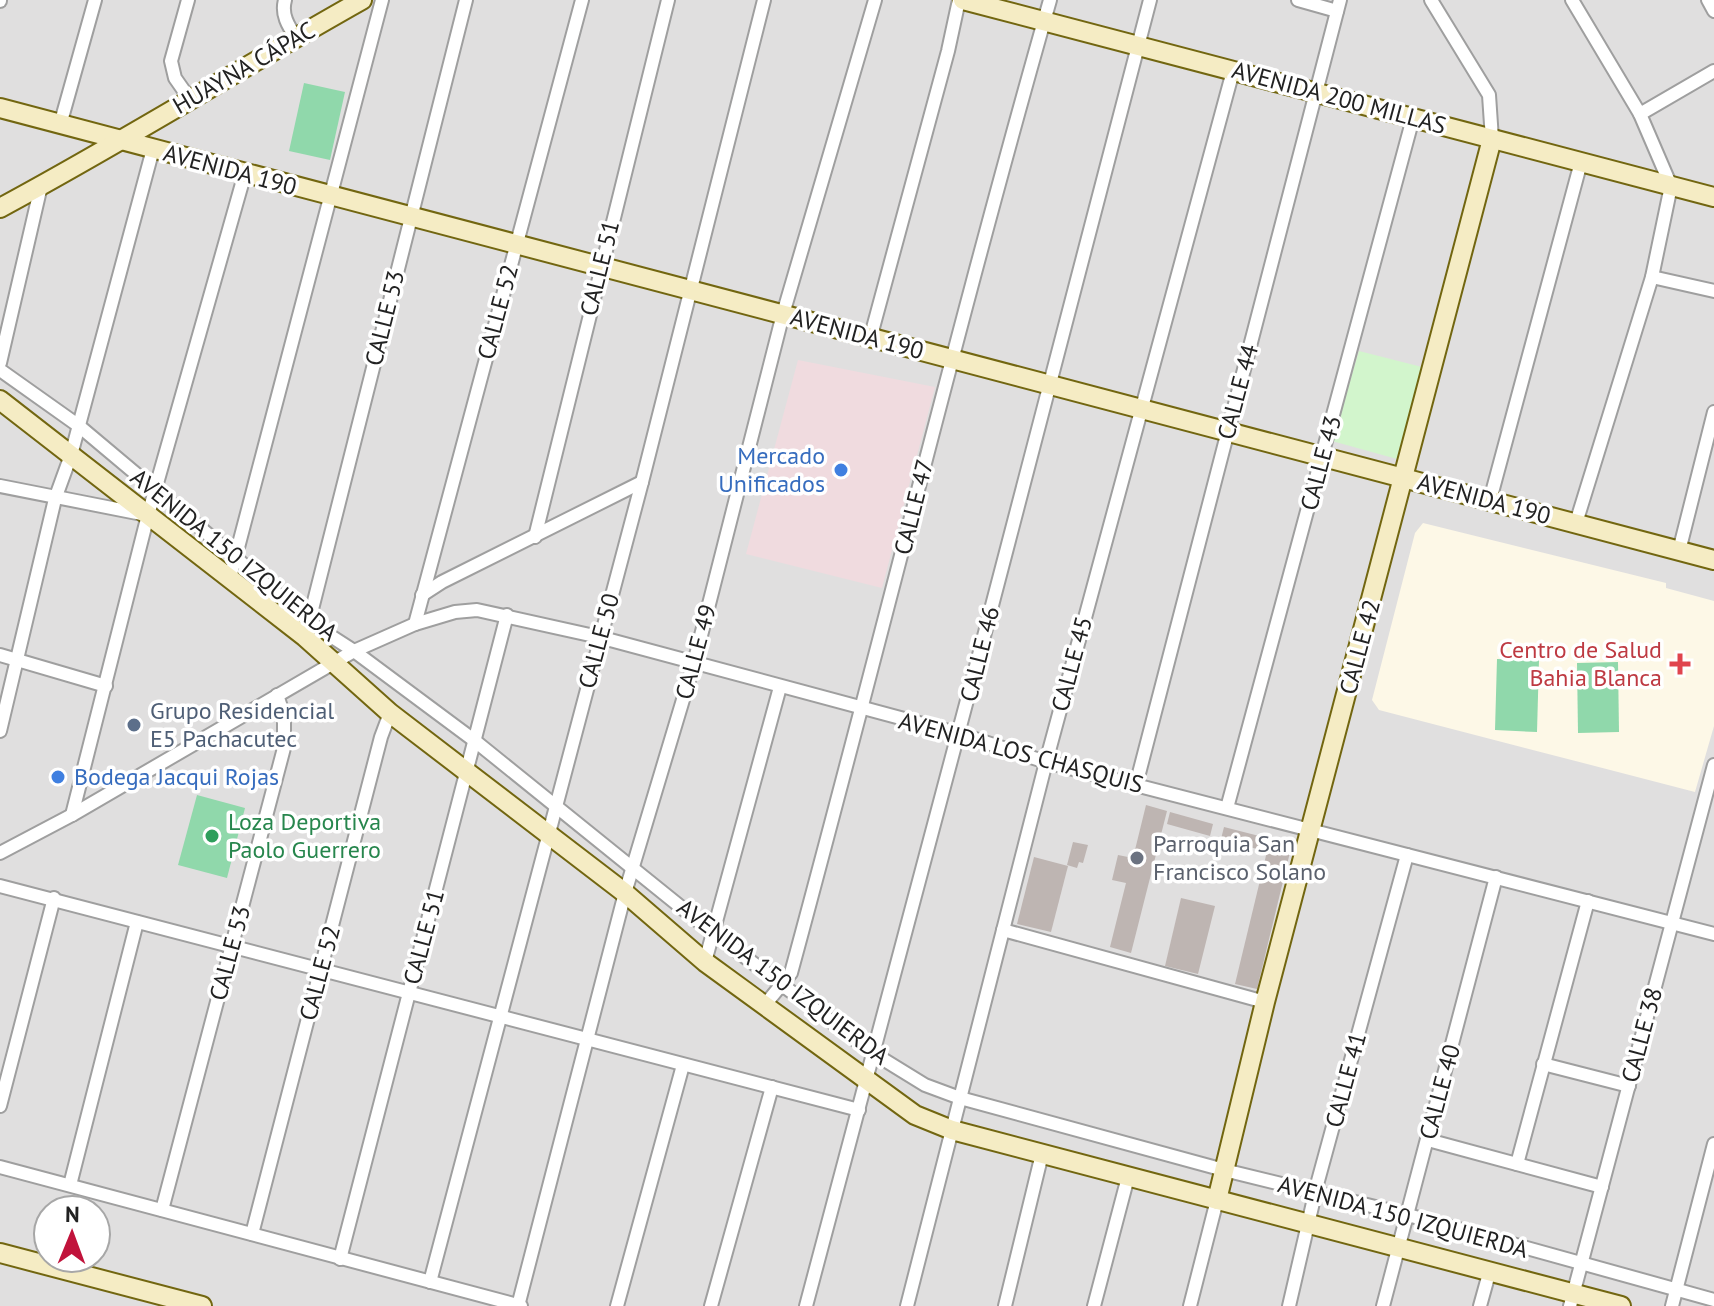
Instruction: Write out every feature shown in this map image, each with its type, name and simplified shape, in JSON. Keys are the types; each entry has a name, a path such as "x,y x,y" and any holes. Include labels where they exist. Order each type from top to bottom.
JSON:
{"street":[{"path":"60,125 95,0"},
{"path":"188,0 171,61 175,78 189,98"},
{"path":"285,0 283,7 287,25 296,37"},
{"name":"HUAYNA CÁPAC","path":"0,208 122,141 189,98 362,0"},
{"path":"230,578 382,0"},
{"name":"CALLE 53","path":"307,629 466,0"},
{"name":"CALLE 52","path":"415,624 582,0"},
{"name":"CALLE 51","path":"535,537 668,0"},
{"name":"CALLE 50","path":"430,1282 642,482 764,0"},
{"name":"CALLE 49","path":"519,1306 625,893 694,663 783,314 875,0"},
{"path":"870,339 961,0"},
{"name":"AVENIDA 200 MILLAS","path":"961,0 1714,197"},
{"name":"CALLE 47","path":"764,1006 791,973 1050,0"},
{"name":"CALLE 46","path":"806,1306 960,734 1150,0"},
{"path":"1298,0 1339,5"},
{"name":"CALLE 42","path":"1190,1306 1265,1002 1492,139 1489,95 1431,0"},
{"path":"1572,0 1640,114 1671,186 1652,277 1576,523"},
{"path":"1708,0 1714,11"},
{"name":"CALLE 44","path":"1136,785 1339,5"},
{"name":"CALLE 45","path":"907,1306 1046,762 1233,71"},
{"path":"1640,114 1714,71"},
{"name":"AVENIDA 190","path":"0,108 1714,560"},
{"name":"CALLE 43","path":"1227,808 1413,118"},
{"path":"0,731 55,499 71,455 153,149"},
{"path":"1490,500 1581,162"},
{"path":"72,815 148,515 245,173"},
{"path":"0,363 41,186"},
{"path":"1652,277 1714,291"},
{"name":"AVENIDA 150 IZQUIERDA","path":"0,370 79,426 235,557 307,629 334,662 390,713 625,893 705,962 915,1115 952,1130 1490,1270 1572,1300 1621,1306"},
{"name":"AVENIDA 150 IZQUIERDA","path":"0,400 230,578 307,629 354,651 475,741 713,933 873,1053 925,1085 960,1098 1224,1170 1408,1215 1714,1300"},
{"path":"1679,551 1709,451 1714,412"},
{"path":"422,595 442,582 642,482"},
{"path":"0,486 148,515"},
{"name":"AVENIDA LOS CHASQUIS","path":"0,853 72,815 354,651 415,624 455,612 477,610 599,637 960,734 1046,762 1714,934"},
{"name":"CALLE 51","path":"340,1259 507,615"},
{"path":"0,655 106,686"},
{"path":"705,962 780,687"},
{"name":"CALLE 53","path":"162,1210 284,748 284,716 277,695"},
{"name":"CALLE 52","path":"252,1234 390,713"},
{"name":"CALLE 38","path":"1572,1300 1714,765"},
{"name":"CALLE 41","path":"1289,1306 1316,1193 1407,855"},
{"name":"CALLE 40","path":"1383,1306 1496,877"},
{"path":"0,886 232,944 859,1110"},
{"path":"0,1106 54,898"},
{"path":"1517,1164 1588,901"},
{"path":"70,1185 137,922"},
{"path":"1003,930 1265,1002"},
{"path":"1543,1064 1629,1086"},
{"path":"617,1306 683,1065"},
{"path":"711,1306 772,1087"},
{"path":"1428,1140 1602,1187"},
{"path":"1672,1306 1714,1144"},
{"path":"1005,1306 1042,1154"},
{"path":"0,1167 519,1306"},
{"path":"1094,1306 1128,1177"},
{"path":"0,1253 202,1306"},
{"path":"1480,1306 1490,1270"}],"shaded area":[{"path":"0,0 1714,0 1714,1306 0,1306"},
{"name":"Mercado Unificados","path":"798,360 935,387 882,588 746,554"},
{"path":"1423,523 1666,583 1666,588 1714,601 1714,726 1695,792 1379,710 1372,700 1415,533"}],"green space":[{"path":"304,83 345,92 330,160 289,151"},
{"path":"1359,351 1422,367 1397,459 1332,441"},
{"path":"1497,659 1539,660 1537,732 1495,730"},
{"path":"1618,662 1619,732 1578,733 1577,663"},
{"name":"Loza Deportiva Paolo Guerrero","path":"197,795 245,808 227,878 178,865"}],"building":[{"path":"1146,805 1167,811 1131,953 1110,947 1126,883 1112,880 1118,855 1133,858"},
{"path":"1170,812 1213,824 1210,836 1167,824"},
{"path":"1224,827 1267,838 1264,851 1221,839"},
{"path":"1270,839 1292,844 1257,989 1235,984"},
{"path":"1073,842 1088,845 1083,863 1079,862 1077,868 1067,865"},
{"path":"1034,857 1068,866 1051,932 1017,924"},
{"path":"1181,898 1215,906 1198,974 1165,966"}],"place":[{"name":"Mercado Unificados","path":"841,470"},
{"name":"Centro de Salud Bahia Blanca","path":"1680,664"},
{"name":"Grupo Residencial E5 Pachacutec","path":"134,725"},
{"name":"Bodega Jacqui Rojas","path":"58,777"},
{"name":"Loza Deportiva Paolo Guerrero","path":"212,836"},
{"name":"Parroquia San Francisco Solano","path":"1137,858"}]}
